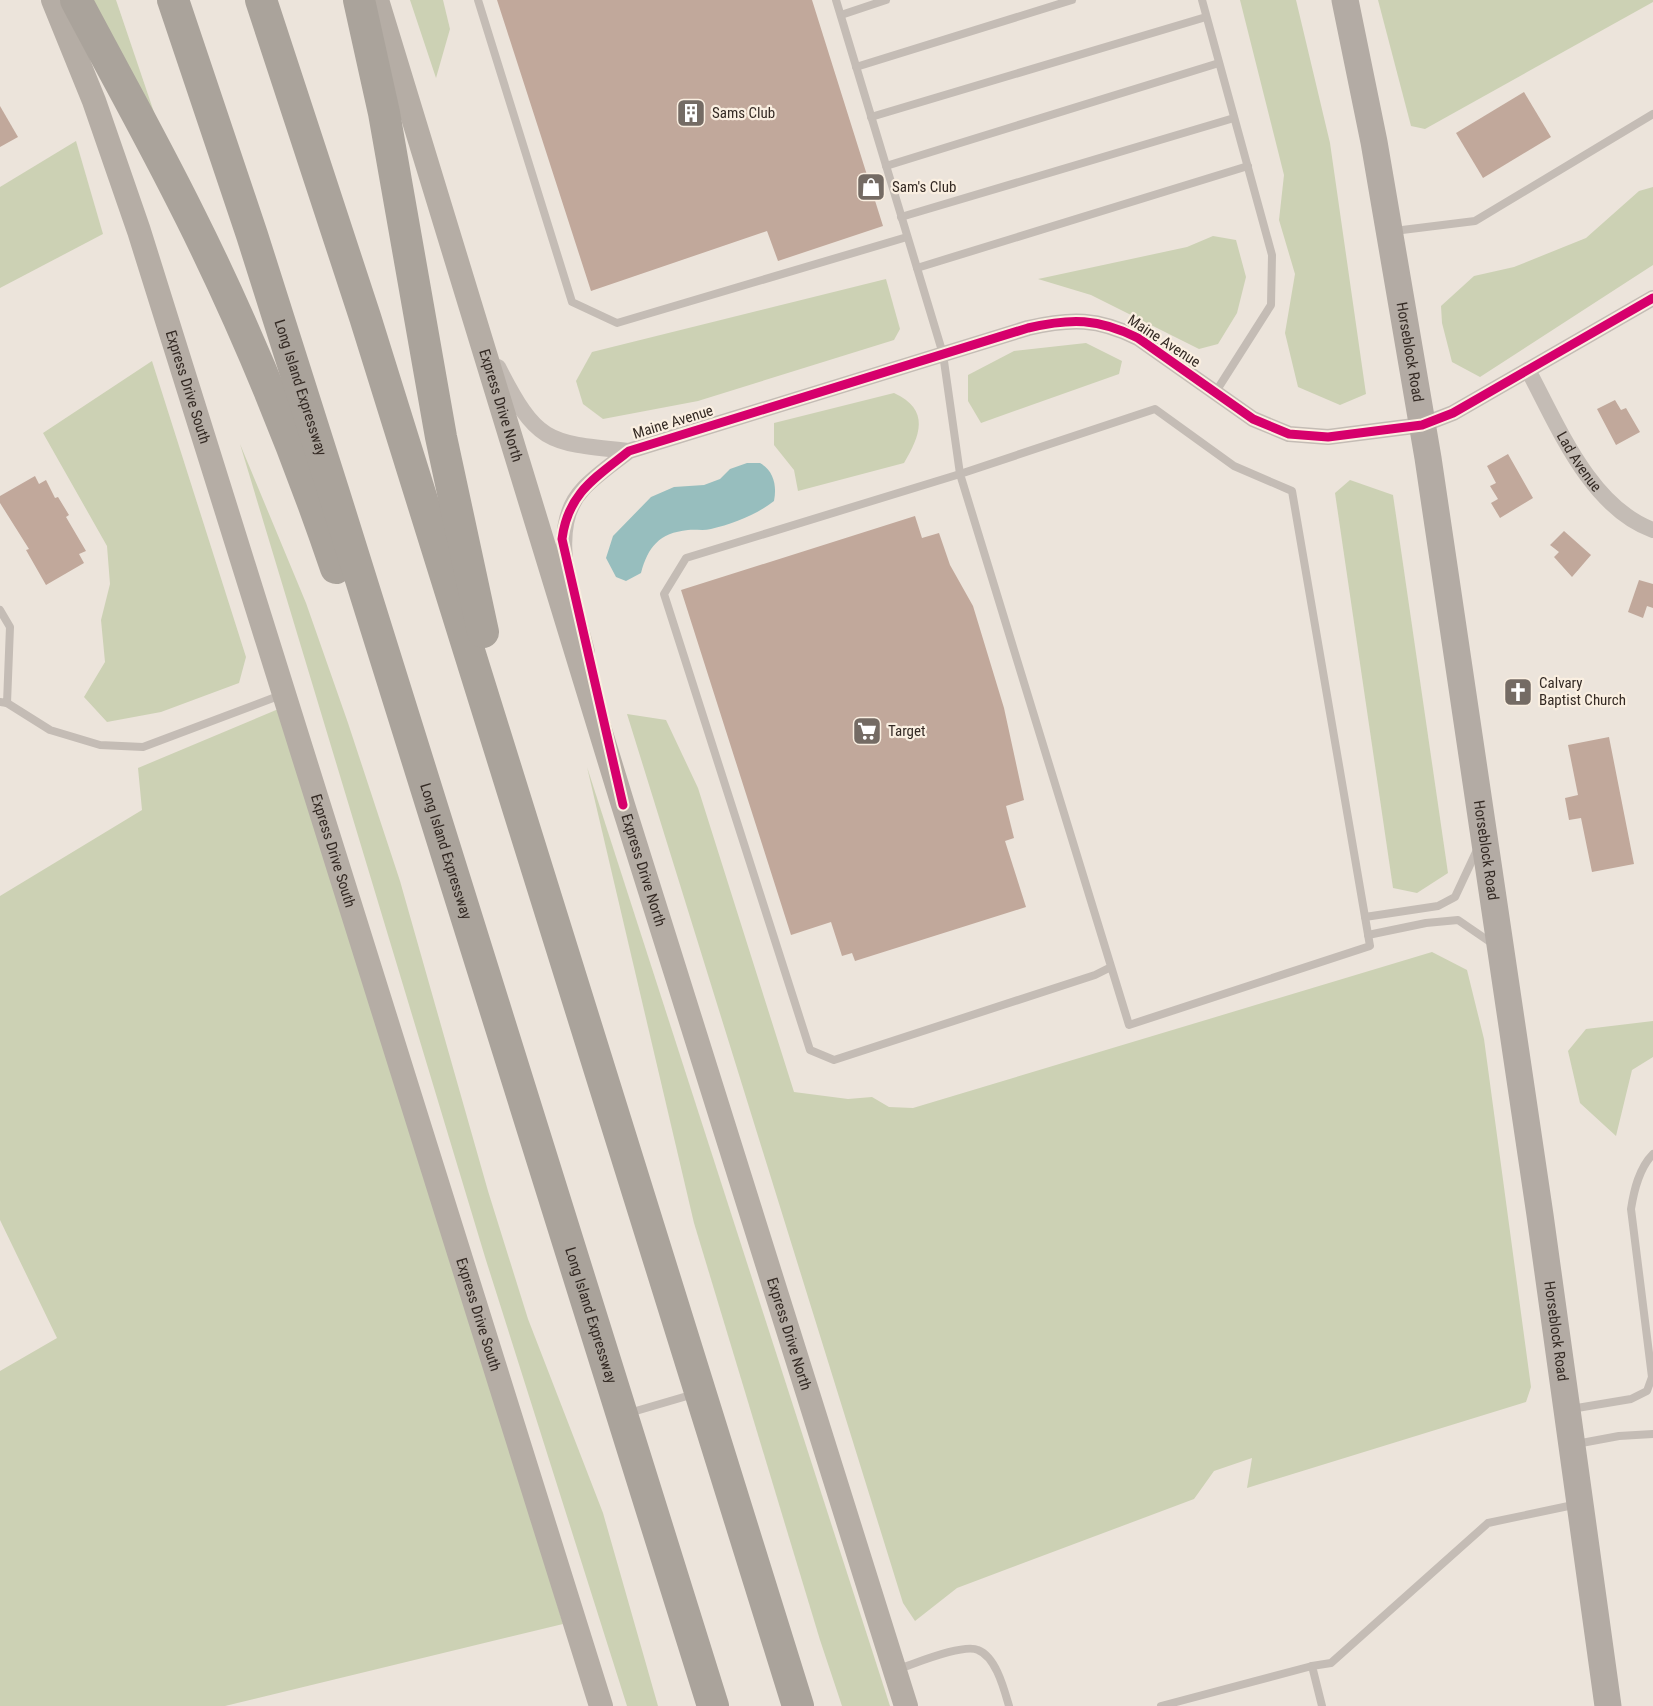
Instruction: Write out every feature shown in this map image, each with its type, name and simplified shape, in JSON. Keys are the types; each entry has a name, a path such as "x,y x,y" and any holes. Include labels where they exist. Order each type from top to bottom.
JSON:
{"highway":[{"path":"76,0 191,218 249,344 301,470 339,580 432,807"},
{"name":"Long Island Expressway","path":"173,0 252,235 712,1706"},
{"path":"261,0 365,317 798,1706"},
{"path":"359,0 384,113 443,448 473,593 544,893"}],"main road":[{"name":"Express Drive South","path":"53,0 117,165 601,1706"},
{"name":"Express Drive North","path":"377,0 624,805 906,1706"},
{"name":"Horseblock Road","path":"1345,0 1390,231 1422,425 1568,1410 1608,1706"}],"street":[{"name":"Maine Avenue","path":"629,451 1050,323 1096,322 1117,327 1138,338 1215,393 1270,428 1307,437 1328,437 1422,425 1471,404 1653,298"},
{"path":"477,327 520,411 541,432 567,444 629,451"},
{"name":"Lad Avenue","path":"1528,370 1568,443 1601,496 1633,523 1653,530"},
{"path":"624,805 562,539 566,519 575,499 583,489 629,451"}],"lane":[{"path":"478,0 572,302 617,323 907,237"},
{"path":"836,0 943,354 960,474 1129,1025 1370,946 1292,491 1234,466 1155,409 960,474 686,558 664,594 810,1050 834,1060 1095,975 1111,967"},
{"path":"840,15 886,0"},
{"path":"856,67 1072,0"},
{"path":"1202,0 1272,255 1271,305 1215,393"},
{"path":"871,117 1206,17"},
{"path":"886,166 1219,63"},
{"path":"1390,231 1475,221 1653,114"},
{"path":"901,217 1234,118"},
{"path":"917,268 1248,166"},
{"path":"0,610 10,627 4,703 50,730 100,745 143,747 284,694"},
{"path":"1365,918 1438,906 1455,897 1482,838"},
{"path":"1368,935 1426,923 1458,920 1480,933 1498,948"},
{"path":"1568,1410 1631,1400 1650,1392 1652,1368 1631,1209 1635,1188 1647,1161 1653,1154"},
{"path":"622,1415 700,1392"},
{"path":"1572,1445 1619,1436 1653,1434"},
{"path":"1161,1706 1331,1663 1488,1523 1579,1504"},
{"path":"894,1670 964,1648 978,1649 990,1659 1009,1706"},
{"path":"1312,1666 1322,1706"}],"green space":[{"path":"93,0 116,0 161,133"},
{"path":"410,0 443,0 450,29 436,78"},
{"path":"1240,0 1296,0 1330,143 1366,394 1340,405 1298,387 1285,333 1295,274 1279,220 1284,175"},
{"path":"1378,0 1653,0 1653,2 1425,129 1411,126"},
{"path":"76,141 103,234 0,288 0,187"},
{"path":"1653,187 1653,265 1480,377 1452,362 1442,323 1441,306 1474,276 1514,267 1586,238 1639,191"},
{"path":"1213,236 1236,240 1246,277 1237,313 1218,344 1199,349 1091,295 1038,279 1187,247"},
{"path":"886,279 900,329 894,340 698,401 603,419 583,404 576,381 592,352"},
{"path":"1086,343 1122,361 1119,374 981,423 968,401 968,375 1014,351"},
{"path":"152,361 246,657 239,683 161,712 107,722 84,697 105,662 101,620 110,584 107,546 43,433"},
{"path":"894,393 906,400 918,416 918,433 904,463 798,491 794,470 774,445 774,423"},
{"path":"240,444 306,603 348,723 400,881 488,1191 528,1319 603,1513 658,1706 627,1706 485,1257"},
{"path":"1350,480 1393,495 1448,873 1417,893 1393,888 1335,493"},
{"path":"288,705 563,1624 225,1706 0,1706 0,1371 57,1338 0,1220 0,896 142,810 138,768"},
{"path":"627,714 666,720 698,788 794,1092 848,1099 872,1097 889,1107 913,1108 1432,952 1467,970 1484,1039 1531,1387 1526,1402 1247,1488 1252,1458 1214,1471 1194,1499 957,1588 915,1621 903,1603"},
{"path":"587,767 890,1706 842,1706 820,1640 694,1223"},
{"path":"1653,1021 1653,1057 1632,1070 1616,1136 1580,1103 1568,1051 1586,1029"}],"water":[{"path":"747,463 760,463 769,470 775,484 774,501 752,515 708,530 688,530 669,534 651,549 641,573 626,581 616,577 606,558 613,536 651,497 674,487 704,485 720,479 730,469"}],"building":[{"name":"Sams Club","path":"497,0 812,0 883,226 778,261 767,231 591,291"},
{"path":"1524,92 1551,137 1483,178 1456,133"},
{"path":"0,106 18,137 0,147"},
{"path":"1615,400 1621,410 1626,408 1640,432 1616,445 1597,409"},
{"path":"1508,454 1533,498 1500,518 1491,503 1498,499 1490,486 1496,483 1487,466"},
{"path":"35,476 39,484 46,480 55,498 58,497 69,515 66,517 86,551 79,554 84,563 46,585 26,550 29,549 0,503 0,496"},
{"name":"Target","path":"915,516 922,538 939,533 950,565 973,606 1004,708 1024,800 1006,806 1014,838 1005,841 1026,907 855,961 852,953 842,956 831,922 791,935 681,590"},
{"path":"1564,531 1591,555 1572,577 1554,557 1559,552 1550,545"},
{"path":"1639,580 1653,584 1653,608 1647,606 1643,618 1628,612"},
{"path":"1609,737 1634,864 1592,872 1581,818 1569,820 1565,798 1578,795 1568,745"}],"cycle path":[{"path":"623,805 562,539 565,523 577,498 594,479 629,451 1028,328 1071,321 1097,323 1138,338 1253,419 1289,434 1328,437 1422,425 1453,413 1653,298"}],"place":[{"name":"Sams Club","path":"691,113"},
{"name":"Sam's Club","path":"871,187"},
{"name":"Calvary Baptist Church","path":"1518,692"},
{"name":"Target","path":"867,731"}]}
